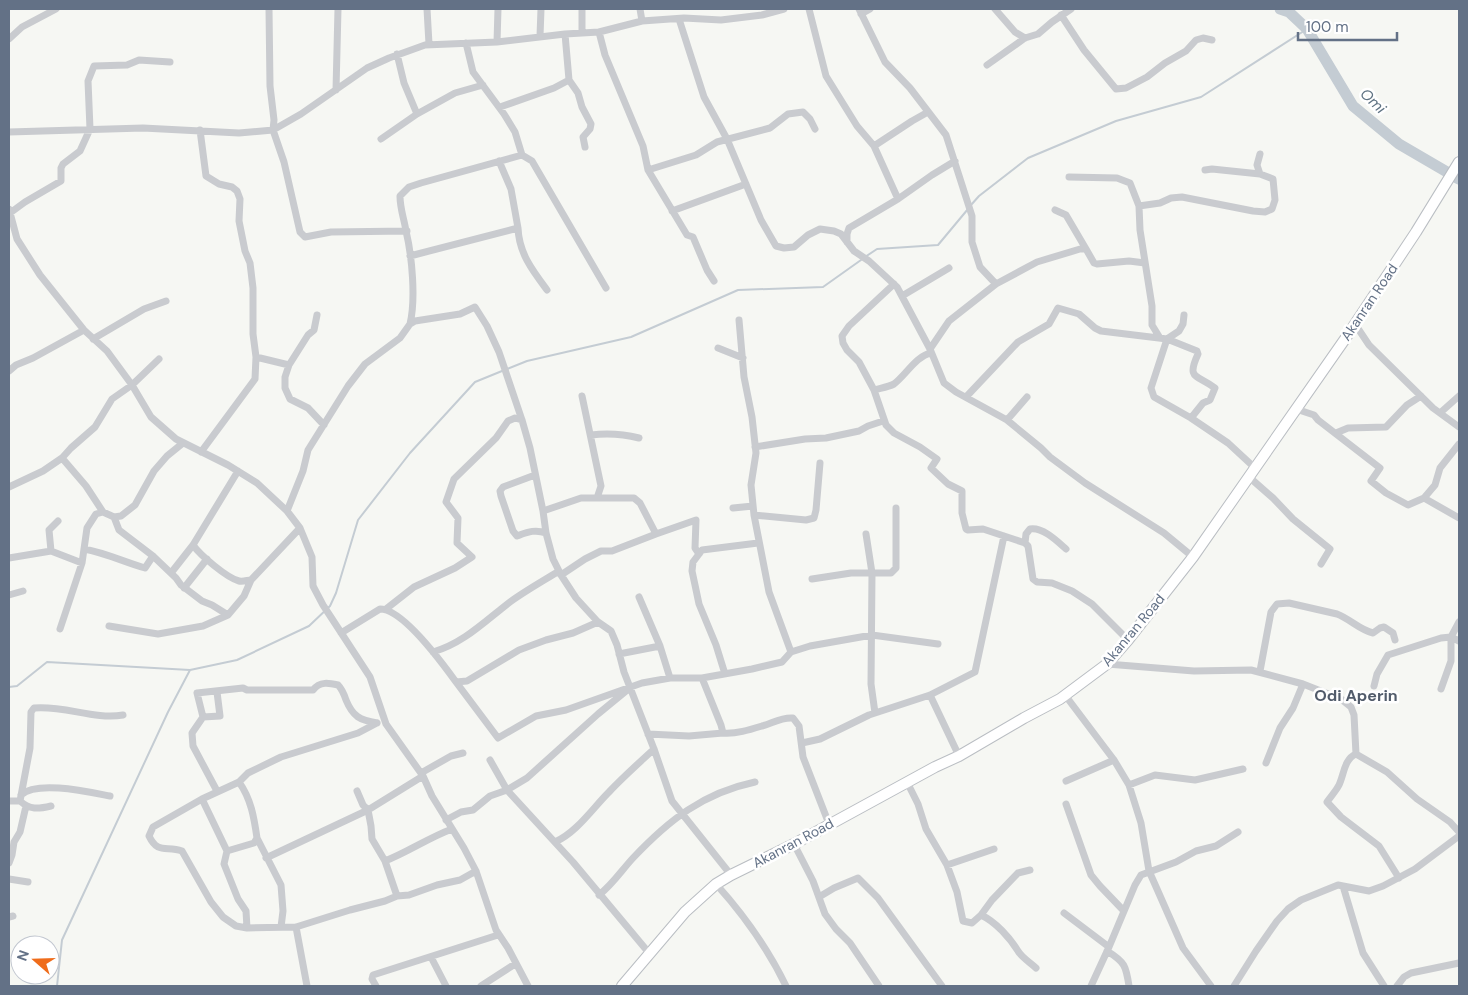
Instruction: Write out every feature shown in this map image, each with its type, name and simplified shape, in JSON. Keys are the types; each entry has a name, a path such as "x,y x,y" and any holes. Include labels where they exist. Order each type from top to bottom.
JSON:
{"main road":[{"name":"Akanran Road","path":"627,985 649,953 684,912 716,884 959,756 1065,695 1107,664 1193,557 1252,473 1355,324 1416,232 1459,162"}],"street":[{"path":"9,39 22,27 56,9"},
{"path":"269,9 270,86 274,120 272,130 284,162 300,232 305,237 331,232 407,231"},
{"path":"336,90 338,9"},
{"path":"426,9 429,44"},
{"path":"497,42 498,9"},
{"path":"540,36 541,9"},
{"path":"582,9 582,33"},
{"path":"640,9 642,21"},
{"path":"9,132 142,128 239,132 272,130 301,114 367,68 397,54 429,44 497,42 540,36 599,32 642,21 684,18 721,20 762,15 784,9"},
{"path":"809,9 826,76 857,126 874,146 898,199"},
{"path":"870,9 860,11 885,62 901,78 946,135 972,216 972,242 980,267 996,284"},
{"path":"995,9 1015,32 1025,38"},
{"path":"987,65 1025,38 1038,34 1061,15 1072,9"},
{"path":"1061,15 1084,50 1116,89 1126,88 1147,77 1165,63 1186,51 1196,40 1203,38 1212,40"},
{"path":"678,19 704,97 727,139 761,220 776,246 784,248 794,246 808,235 820,229 841,234 854,251 869,261 894,284 930,351 944,383 1007,420 1085,484 1164,533 1193,557"},
{"path":"599,32 605,56 643,146 648,170 687,235 693,238 714,281"},
{"path":"565,34 569,80 578,93 582,107 592,124 590,130 583,137 585,147"},
{"path":"466,43 474,72 500,107 515,132 522,155 532,161 606,288"},
{"path":"397,54 404,83 417,114"},
{"path":"170,62 139,60 127,65 94,66 88,81 90,129 80,151 62,164 61,181 10,211 20,246 40,275 84,330 107,351 132,385 151,417 176,439 257,483 287,511 300,528 312,557 313,586 325,609 370,677 386,724 422,775 432,796 464,848 476,871 498,935 508,948 528,986"},
{"path":"500,107 554,88 569,80"},
{"path":"381,139 417,114 454,93 483,84"},
{"path":"648,170 696,155 717,142 770,128 788,114 803,112 810,119 815,129"},
{"path":"874,146 928,112"},
{"path":"200,130 206,176 220,184 237,190 240,199 239,221 245,251 250,263 253,288 253,334 256,357 255,379 200,452"},
{"path":"1260,154 1257,165 1260,174"},
{"path":"287,511 303,471 308,450 348,386 365,364 400,338 413,320 410,256 407,231 400,209 400,196 409,187 522,155"},
{"path":"499,161 511,189 523,254 533,272 547,290"},
{"path":"847,242 849,228 898,199 955,161"},
{"path":"1139,206 1182,197 1199,202 1265,212 1272,209 1276,200 1273,179 1260,174 1212,168 1205,170"},
{"path":"1069,177 1117,178 1130,183 1139,206 1140,230 1152,306 1152,325 1164,338"},
{"path":"672,212 746,184"},
{"path":"1055,210 1066,215 1094,263 1129,261 1145,263"},
{"path":"410,256 518,228"},
{"path":"874,390 892,385 906,374 923,355 930,351 950,321 996,284 1037,262 1080,249 1086,249"},
{"path":"902,296 949,268"},
{"path":"894,284 849,326 842,336 847,350 859,362 874,390 883,421 894,433 937,459 931,468 948,484 962,491 962,513 966,529 983,529 1025,543 1028,546 1033,579 1038,582 1052,583 1072,591 1092,604 1128,640"},
{"path":"93,339 144,309 166,301"},
{"path":"413,320 460,314 475,308 487,326 499,352 530,448 546,534 553,559 576,598 598,622 610,631 672,801 731,875"},
{"path":"966,397 1018,342 1049,324 1058,308 1079,314 1101,331 1164,338 1197,351 1198,354 1192,366 1192,373 1215,388 1210,400 1203,403 1191,418"},
{"path":"1164,338 1179,331 1183,324 1184,314"},
{"path":"317,315 314,330 308,335 289,365 285,377 285,388 290,398 308,408 324,425"},
{"path":"739,320 744,377 752,417 755,447 751,486 752,506 769,592 791,652"},
{"path":"1355,324 1369,345 1421,396 1459,427"},
{"path":"9,371 16,365 33,358 84,330"},
{"path":"1164,338 1151,388 1154,397 1191,418 1228,443 1273,498 1293,519 1330,550 1321,564"},
{"path":"718,348 743,358"},
{"path":"256,357 289,365"},
{"path":"9,486 43,471 62,458 95,427 112,399 132,385 159,360"},
{"path":"582,396 601,486 598,498"},
{"path":"1336,433 1348,428 1386,427 1407,405 1421,396"},
{"path":"1440,413 1459,396"},
{"path":"1007,420 1027,397"},
{"path":"1296,409 1314,415 1380,468 1371,481 1386,493 1408,504 1424,498 1435,485 1440,468 1459,444"},
{"path":"386,609 414,587 455,568 472,557 457,543 458,518 446,502 448,491 454,479 496,438 508,421 516,418 522,420"},
{"path":"755,447 805,439 826,438 859,431 883,421"},
{"path":"591,435 609,433 639,438"},
{"path":"62,458 86,486 103,512 114,517 122,516 135,505 154,471 167,456 183,443"},
{"path":"754,515 806,520 814,518 820,463"},
{"path":"171,573 193,545 238,471"},
{"path":"534,475 503,487 500,491 501,496 512,531 517,536 538,530 546,534"},
{"path":"543,510 581,498 634,498 640,503 656,534"},
{"path":"1424,498 1459,518"},
{"path":"733,508 752,506"},
{"path":"812,579 851,573 891,573 896,568 896,508"},
{"path":"60,629 82,563 87,528 96,514 103,512"},
{"path":"114,517 120,530 153,556 184,588 202,601 228,615"},
{"path":"433,652 446,648 476,630 511,602 601,551 612,551 696,520 695,548 699,554"},
{"path":"51,552 49,530 58,521"},
{"path":"109,626 158,634 203,626 228,615 244,596 251,580 300,528"},
{"path":"1025,543 1026,534 1034,529 1048,534 1066,548"},
{"path":"866,534 872,573 872,695 875,712"},
{"path":"802,743 820,739 875,712 930,695 975,672 1004,536"},
{"path":"725,674 699,604 692,571 693,562 702,550 758,543"},
{"path":"193,545 207,559 227,574 240,581 251,580"},
{"path":"84,549 103,552 125,562 145,568 153,556"},
{"path":"9,558 51,552 82,563"},
{"path":"184,588 207,559"},
{"path":"9,595 23,591"},
{"path":"639,597 660,646 670,678"},
{"path":"1260,671 1271,612 1277,604 1289,602 1337,614 1345,617 1366,632 1373,633 1384,627 1389,629 1395,640"},
{"path":"342,633 380,609 386,609 402,620 433,652 498,738 536,716 566,710 642,684 670,678 702,678 782,662 791,652 810,646 872,635 938,644"},
{"path":"456,682 466,682 518,650 573,633 598,622"},
{"path":"1441,688 1451,661 1450,637 1459,622"},
{"path":"1374,686 1377,674 1388,655 1441,638 1450,637 1459,641"},
{"path":"619,654 660,646"},
{"path":"1107,664 1178,670 1251,670 1303,684 1341,699 1352,707 1356,754"},
{"path":"702,678 723,734"},
{"path":"217,791 193,746 192,733 203,717 197,693 243,688 246,690 314,690 316,686 325,683 338,685 342,688 351,712 363,720 377,723"},
{"path":"1266,763 1280,728 1294,708 1303,684"},
{"path":"446,820 461,812 474,810 490,796 507,790 528,778 591,720 630,688"},
{"path":"203,717 220,716 217,692"},
{"path":"930,695 959,756"},
{"path":"1065,695 1114,760 1129,785 1140,823 1149,871 1183,948 1211,986"},
{"path":"9,863 14,842 20,832 22,801 30,748 31,712 34,708 123,715"},
{"path":"648,734 689,736 738,733 785,718 793,718 798,726 803,757 829,824"},
{"path":"385,721 358,732 281,757 248,773 239,782 217,791 153,827 149,836 153,844 160,849 175,848 182,851 211,902 223,917 236,926 247,928 296,927 350,910 385,902 398,896 409,896 437,884 460,880 476,871"},
{"path":"555,842 573,830 609,791 654,749"},
{"path":"266,858 368,810 451,756 463,753"},
{"path":"1356,754 1387,772 1417,799 1450,822 1459,832"},
{"path":"1356,754 1348,761 1339,786 1327,802 1341,817 1379,846 1400,878"},
{"path":"490,760 507,790 555,842 649,953"},
{"path":"1066,782 1114,760"},
{"path":"1129,785 1155,775 1195,780 1243,768"},
{"path":"239,782 246,792 254,813 257,838 281,885 283,911 281,926"},
{"path":"599,895 612,885 658,832 681,813 730,789 755,782"},
{"path":"907,782 918,804 926,830 947,865 957,892 964,921 972,924 1018,873 1030,870"},
{"path":"22,801 31,789 42,788 68,789 110,796"},
{"path":"357,791 368,810 372,839 385,861 398,896"},
{"path":"202,799 227,850 224,864 238,899 246,911 247,928"},
{"path":"9,801 22,801 36,809 51,806"},
{"path":"1066,804 1091,875 1123,910"},
{"path":"385,861 408,852 430,837 452,829"},
{"path":"1091,986 1123,910 1141,875 1176,862 1196,851 1216,846 1238,832"},
{"path":"1234,986 1277,921 1288,909 1301,900 1338,885 1369,892 1400,878 1430,859 1459,836"},
{"path":"227,850 254,843 257,838"},
{"path":"794,844 813,882 825,914 836,930 850,943 879,986"},
{"path":"947,865 994,849"},
{"path":"819,897 834,888 858,878 878,898 942,986"},
{"path":"9,879 28,882"},
{"path":"716,884 738,909 770,956 786,986"},
{"path":"1343,886 1363,954 1384,986"},
{"path":"1064,913 1119,958 1126,966 1129,986"},
{"path":"981,915 1004,934 1036,968"},
{"path":"296,927 307,986"},
{"path":"376,986 372,979 373,975 498,935"},
{"path":"431,956 446,986"},
{"path":"481,986 515,964"},
{"path":"1397,986 1404,977 1411,973 1459,964"}],"waterway":[{"name":"Omi","path":"1280,9 1289,12 1307,29 1353,106 1399,144 1447,172"},
{"path":"971,205 979,196 1028,158 1116,121 1201,97 1307,29"},
{"path":"865,257 877,249 938,245 968,209"},
{"path":"507,369 527,361 631,337 738,290 823,287 861,260"},
{"path":"9,687 17,686 47,662 190,670 237,660 309,626 330,606 336,593 358,520 410,453 475,382 502,371"},
{"path":"57,986 62,940 168,712 190,670"}],"district":[{"name":"Odi Aperin","path":"1356,695"}]}
